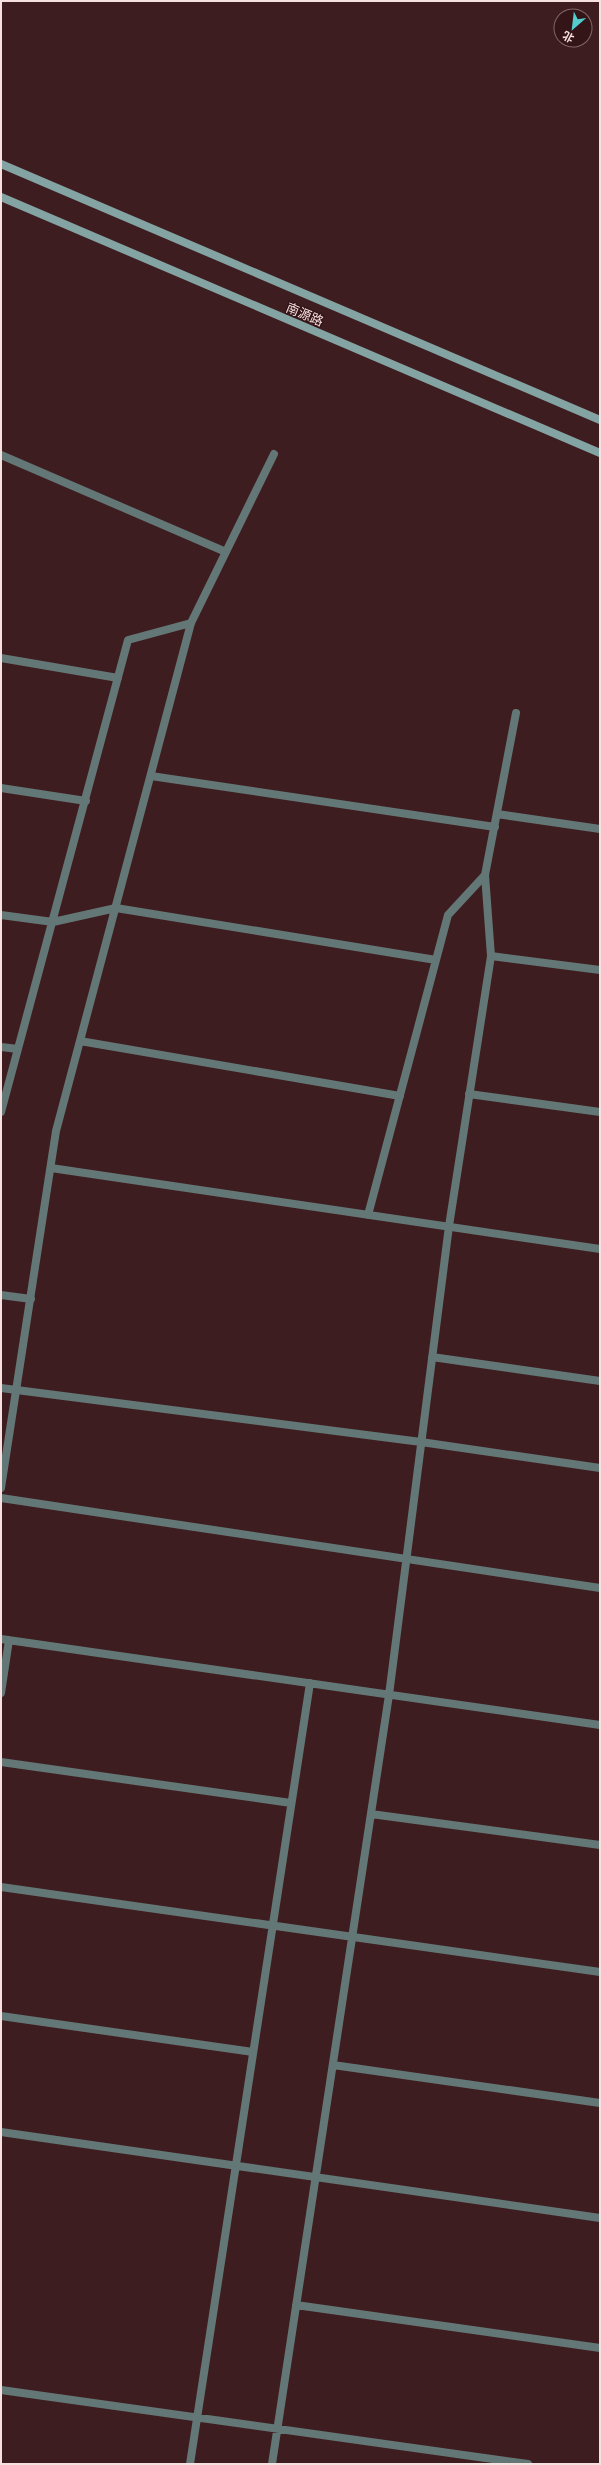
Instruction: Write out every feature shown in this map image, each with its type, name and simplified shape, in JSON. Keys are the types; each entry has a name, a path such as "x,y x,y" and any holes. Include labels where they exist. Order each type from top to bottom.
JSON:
{"main road":[{"name":"南源路","path":"1,164 600,420"},
{"name":"南源路","path":"1,197 600,453"}],"street":[{"path":"1,1488 56,1131 191,623 274,454"},
{"path":"1,456 226,552"},
{"path":"1,1112 86,801 128,640 191,623"},
{"path":"1,658 118,678"},
{"path":"272,2464 389,1695 449,1226 491,956 485,875 516,713"},
{"path":"151,776 495,827"},
{"path":"1,788 86,801"},
{"path":"497,814 600,829"},
{"path":"368,1215 448,915 485,875"},
{"path":"1,915 53,922 116,908 436,960"},
{"path":"491,956 600,970"},
{"path":"80,1041 400,1096"},
{"path":"1,1047 18,1049"},
{"path":"470,1094 600,1112"},
{"path":"51,1168 600,1249"},
{"path":"1,1295 31,1299"},
{"path":"432,1357 600,1381"},
{"path":"1,1388 421,1442 600,1468"},
{"path":"1,1498 600,1588"},
{"path":"1,1694 5,1639 600,1725"},
{"path":"190,2464 310,1683"},
{"path":"1,1762 292,1803"},
{"path":"371,1814 600,1845"},
{"path":"1,1887 600,1972"},
{"path":"1,2016 253,2052"},
{"path":"333,2065 600,2103"},
{"path":"1,2132 600,2218"},
{"path":"296,2305 600,2348"},
{"path":"1,2390 528,2464"}]}
